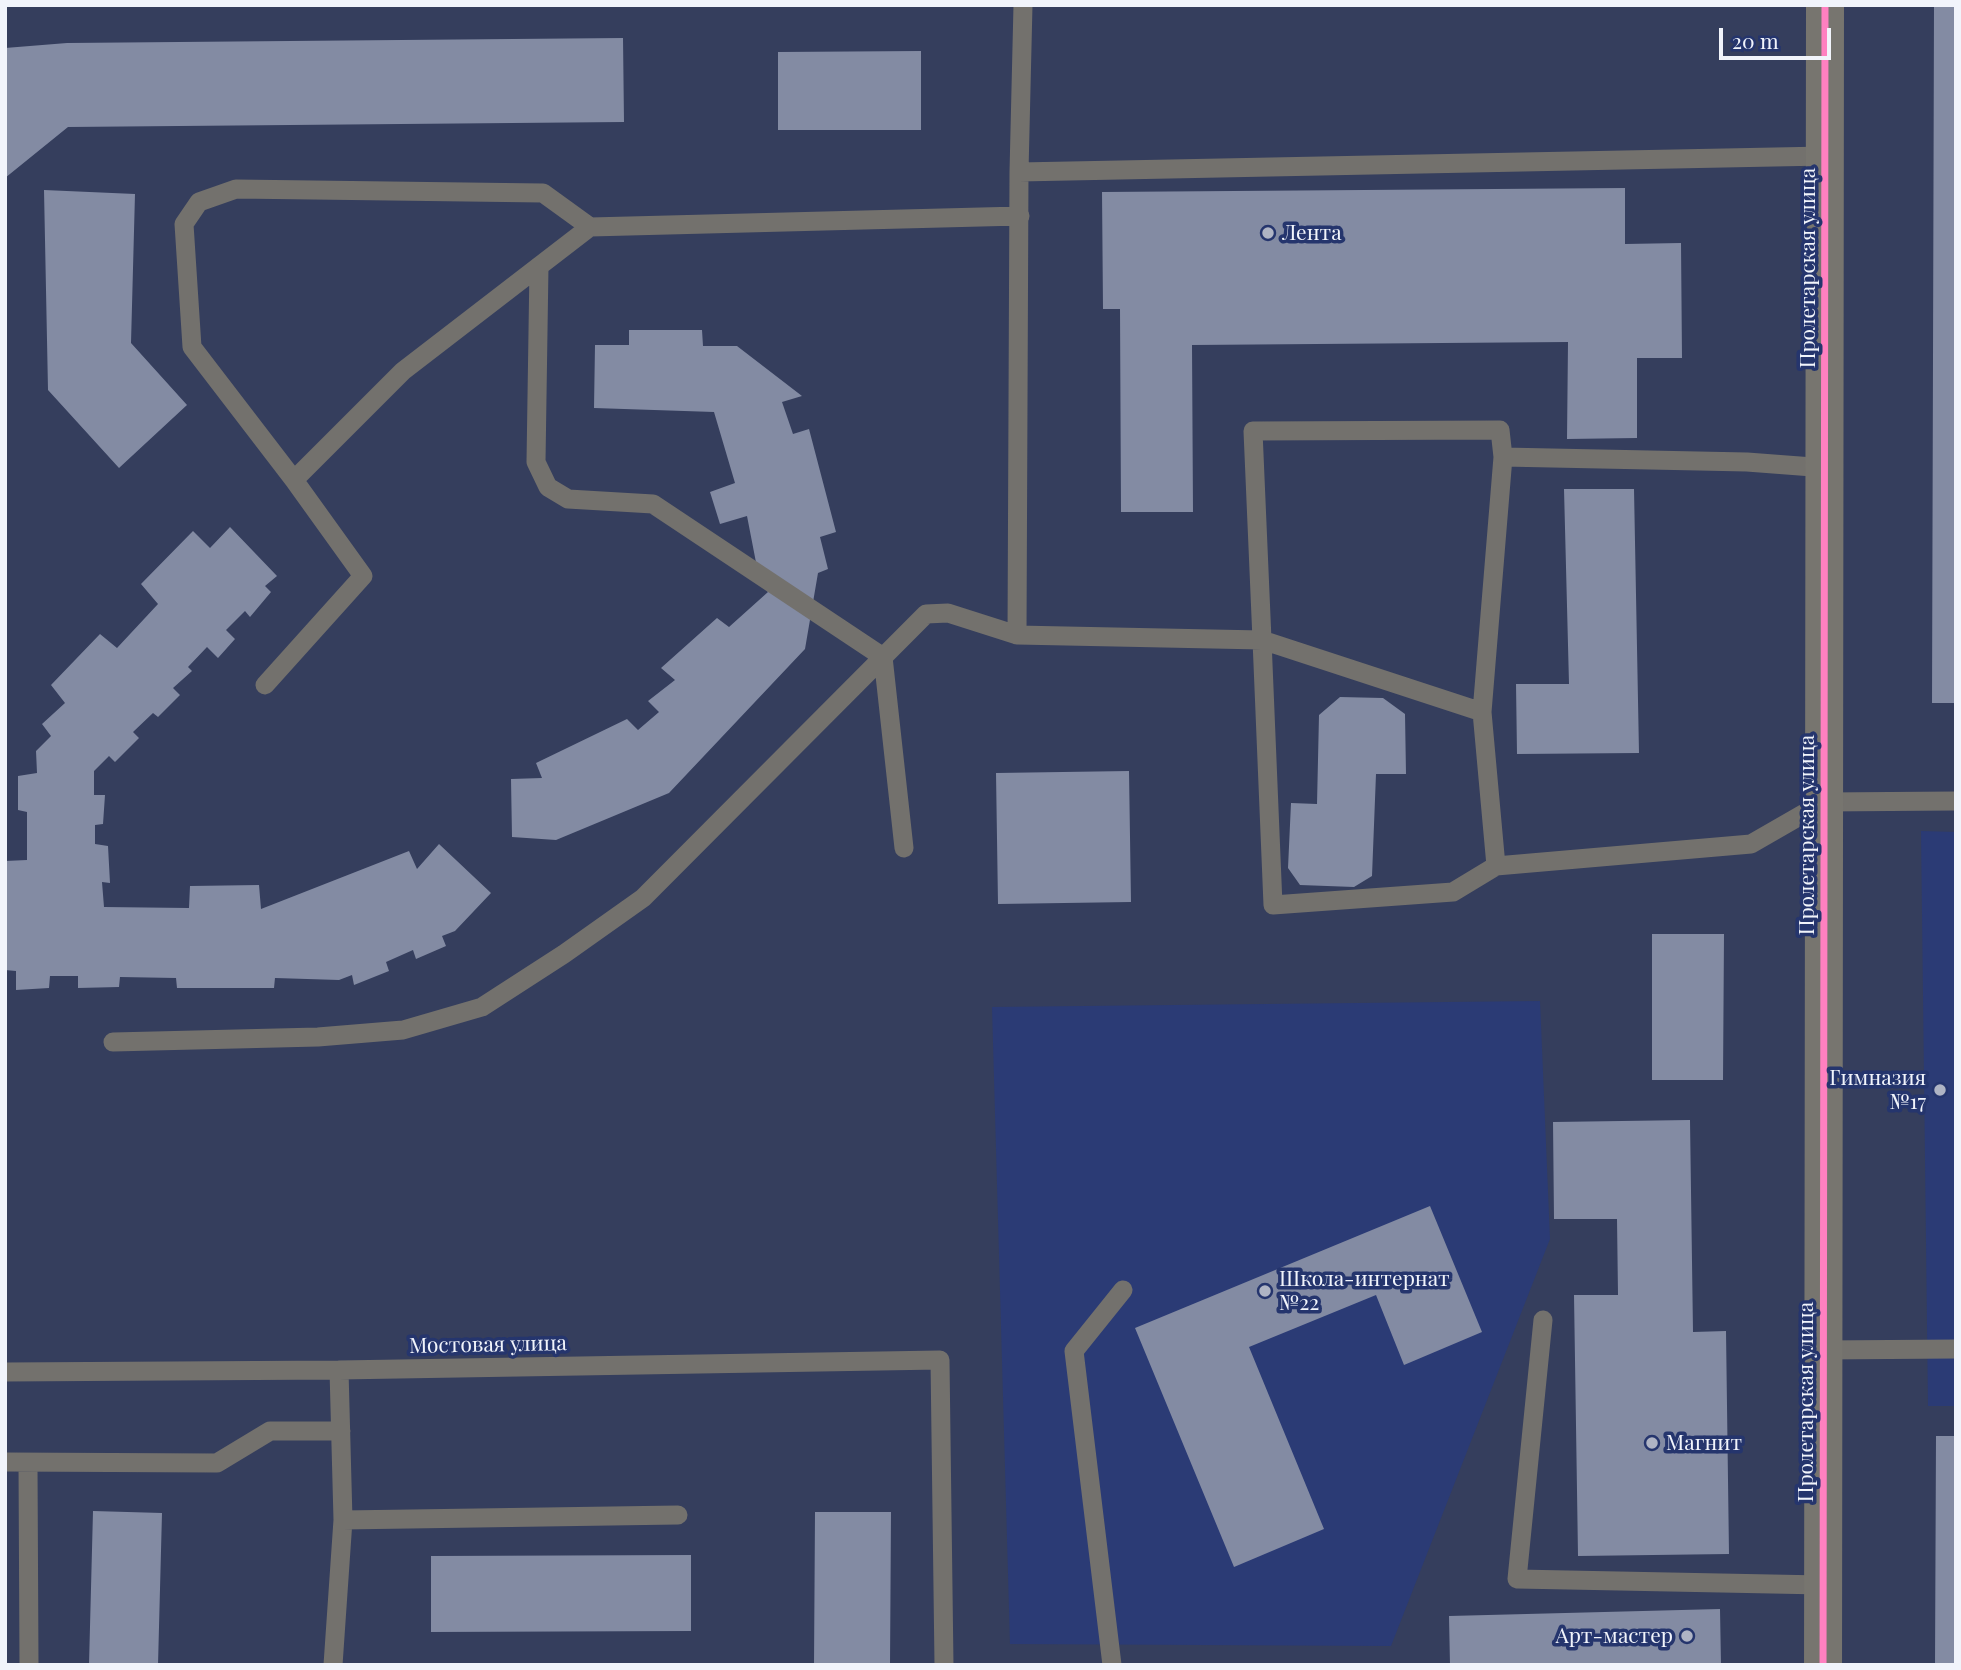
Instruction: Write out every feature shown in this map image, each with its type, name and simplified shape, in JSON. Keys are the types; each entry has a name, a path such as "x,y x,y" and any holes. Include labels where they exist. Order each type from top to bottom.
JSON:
{"street":[{"name":"Пролетарская улица","path":"1823,1665 1825,5"}],"lane":[{"path":"1017,635 1018,172 1023,5"},
{"path":"1018,172 1825,156"},
{"path":"265,685 363,576 294,480 192,347 184,224 199,202 236,189 543,193 590,227"},
{"path":"294,480 403,371 590,227 1020,216"},
{"path":"539,266 536,462 548,487 568,499 653,503 883,657 904,848"},
{"path":"1496,866 1482,712 1503,457 1500,430 1253,431 1273,905 1453,892 1496,866 1751,844 1824,802 1956,801"},
{"path":"1503,457 1747,462 1826,468"},
{"path":"113,1042 318,1037 403,1030 482,1007 643,898 926,614 948,613 1017,635 1262,640 1482,712"},
{"path":"1112,1665 1074,1351 1123,1290"},
{"path":"1543,1320 1517,1579 1823,1585"},
{"path":"1824,1350 1956,1349"},
{"name":"Мостовая улица","path":"5,1372 339,1370 940,1360 944,1665"},
{"path":"333,1665 343,1520 339,1370"},
{"path":"5,1462 217,1463 270,1431 341,1431"},
{"path":"28,1462 29,1665"},
{"path":"343,1520 678,1515"}],"shaded area":[{"name":"Гимназия №17","path":"1921,831 1956,832 1956,1406 1928,1406"},
{"name":"Школа-интернат №22","path":"1540,1001 1550,1239 1391,1646 1010,1644 992,1007"}],"building":[{"path":"1934,5 1956,5 1956,703 1932,703"},
{"path":"623,38 624,122 68,127 5,178 5,48 67,43"},
{"path":"921,51 921,130 778,130 778,52"},
{"path":"1625,188 1625,244 1681,243 1682,358 1637,358 1637,438 1567,439 1568,342 1192,345 1193,512 1121,512 1120,309 1103,309 1102,192"},
{"path":"44,190 135,194 131,343 187,405 119,468 48,390"},
{"path":"629,330 702,330 703,346 737,346 802,396 782,402 793,434 809,429 836,532 820,537 828,569 818,573 805,649 669,793 556,840 512,837 511,779 542,778 536,763 627,719 638,730 659,712 648,701 675,680 661,668 717,618 729,627 768,592 760,583 747,516 720,524 710,492 735,483 714,412 594,408 595,345 629,345"},
{"path":"1564,489 1634,489 1639,753 1517,754 1516,684 1569,684"},
{"path":"230,527 277,576 265,586 271,592 250,617 245,611 226,630 235,639 218,658 207,647 188,667 192,671 173,688 180,695 158,717 153,713 133,732 139,738 115,762 109,756 94,771 94,795 105,795 103,824 95,825 95,844 108,846 110,883 102,882 104,907 189,908 190,886 259,885 261,909 409,851 417,869 439,844 491,893 455,931 442,936 446,946 416,959 413,950 386,962 389,971 354,985 352,975 339,980 275,978 274,988 177,988 176,978 120,977 119,987 78,988 78,976 50,976 49,988 16,990 16,971 5,970 5,861 27,860 27,812 18,810 18,776 37,773 36,751 51,736 42,724 65,703 51,685 100,634 117,648 158,604 141,584 193,531 210,548"},
{"path":"1340,697 1383,698 1405,714 1406,774 1376,774 1372,876 1354,887 1300,885 1288,868 1291,803 1317,804 1319,715"},
{"path":"1129,771 1131,902 998,904 996,773"},
{"path":"1652,934 1724,934 1723,1080 1652,1080"},
{"name":"Магнит","path":"1690,1120 1693,1332 1726,1331 1729,1554 1578,1556 1574,1295 1618,1295 1617,1219 1554,1219 1553,1122"},
{"path":"1430,1206 1482,1332 1404,1365 1376,1295 1249,1347 1324,1529 1234,1567 1135,1328"},
{"path":"1936,1436 1956,1436 1956,1665 1935,1665"},
{"path":"93,1511 162,1513 158,1665 89,1665"},
{"path":"815,1512 891,1512 890,1665 814,1665"},
{"path":"691,1555 691,1631 431,1632 431,1556"},
{"path":"1720,1609 1721,1665 1450,1665 1449,1616"}],"cycle path":[{"path":"1823,1665 1825,5"}],"place":[{"name":"Лента","path":"1268,233"},
{"name":"Гимназия №17","path":"1940,1090"},
{"name":"Школа-интернат №22","path":"1265,1291"},
{"name":"Магнит","path":"1652,1443"},
{"name":"Арт-мастер","path":"1687,1636"}]}
